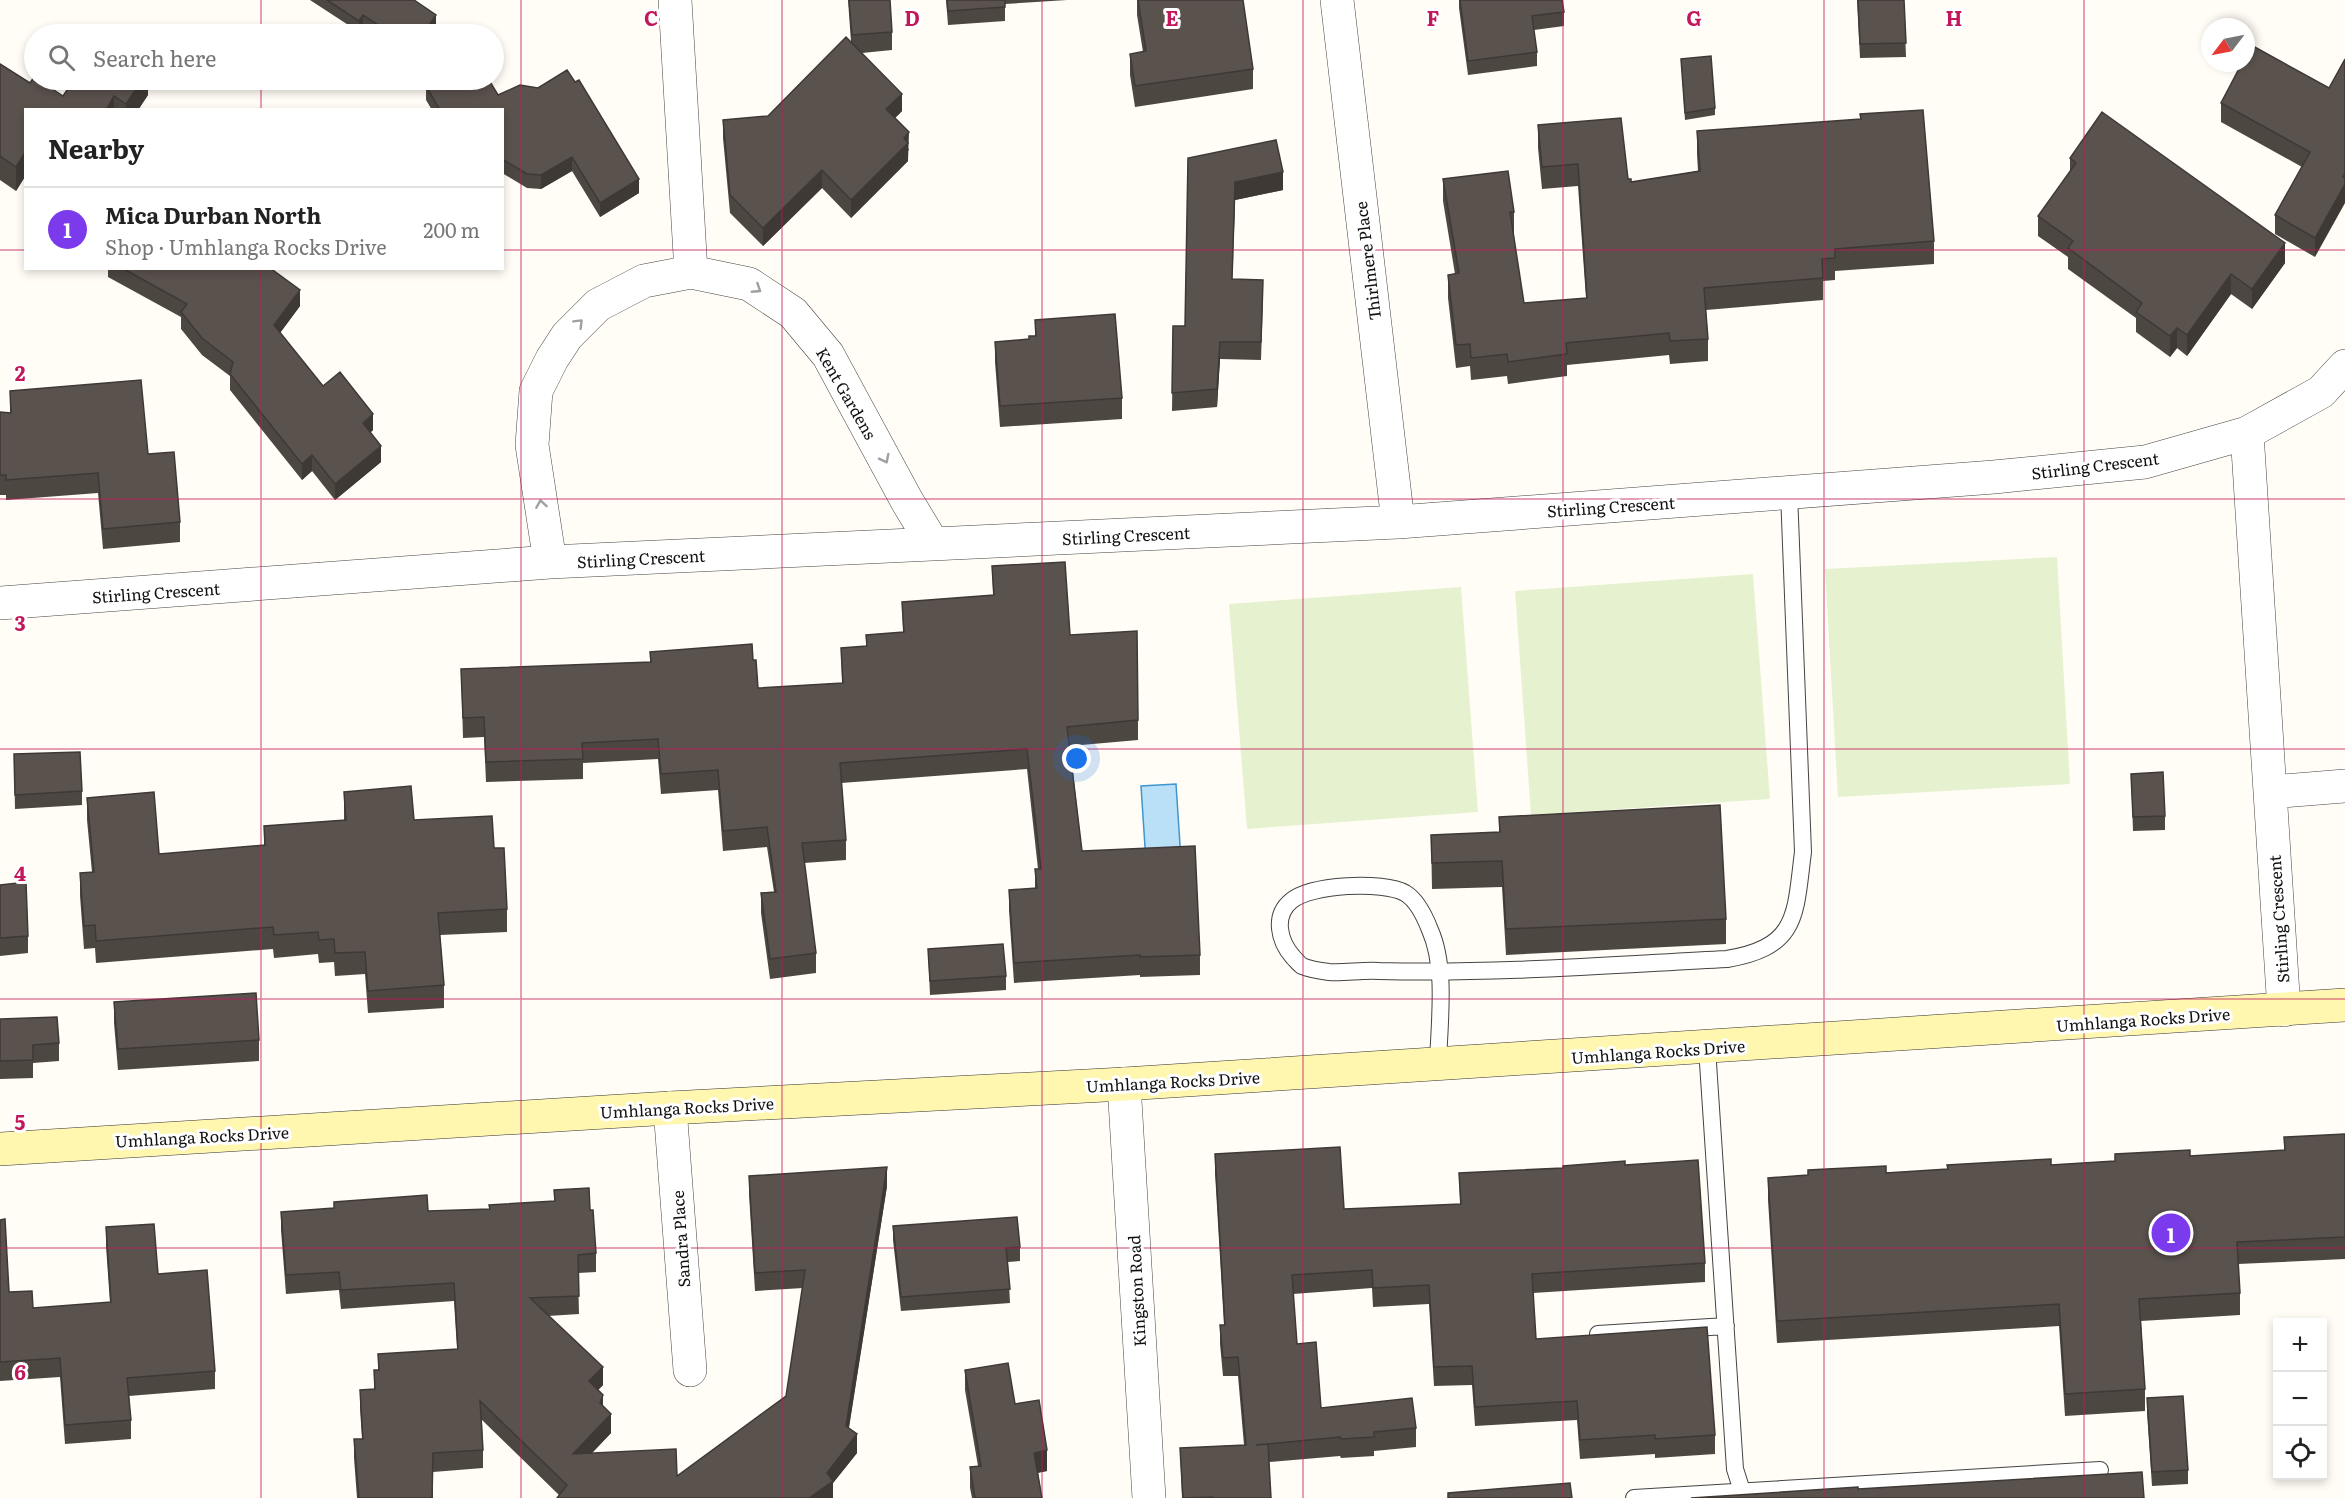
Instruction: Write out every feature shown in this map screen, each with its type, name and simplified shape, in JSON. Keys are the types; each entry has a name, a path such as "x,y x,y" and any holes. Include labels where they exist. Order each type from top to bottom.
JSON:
{"main road":[{"name":"Umhlanga Rocks Drive","path":"0,1149 670,1108 1124,1084 2345,1005"}],"street":[{"path":"675,0 691,272"},
{"name":"Thirlmere Place","path":"1337,0 1398,522"},
{"name":"Kent Gardens","path":"550,562 532,445 536,391 546,370 567,336 598,305 644,282 691,272 749,284 793,313 828,355 907,501 933,544"},
{"name":"Stirling Crescent","path":"0,603 550,562 1398,522 1789,493 2145,462 2247,433 2321,392 2345,366"},
{"name":"Stirling Crescent","path":"2247,433 2284,1010"},
{"path":"2270,792 2345,786"},
{"name":"Kingston Road","path":"1124,1084 1149,1498"},
{"name":"Sandra Place","path":"670,1108 690,1370"}],"lane":[{"path":"1438,1064 1440,973 1432,932 1420,909 1407,894 1389,886 1363,886 1304,892 1290,902 1281,915 1279,925 1281,940 1301,966 1329,972 1365,970 1440,973 1727,959 1752,955 1772,945 1786,930 1796,903 1803,852 1789,493"},
{"path":"1707,1048 1735,1469 1746,1495"},
{"path":"1598,1334 1726,1326"},
{"path":"1634,1498 1746,1495 2100,1470"}],"green space":[{"path":"2057,557 2070,784 1838,797 1825,569"},
{"path":"1753,574 1770,799 1531,815 1515,591"},
{"path":"1461,587 1478,812 1247,829 1229,604"}],"water":[{"path":"1176,784 1181,860 1146,862 1141,786"}],"building":[{"path":"327,0 414,0 436,15 430,24 377,24 363,15 359,21"},
{"path":"849,0 890,0 892,32 852,35"},
{"path":"947,0 1005,0 1005,7 948,11"},
{"path":"1138,0 1243,0 1253,69 1135,86 1130,54 1146,51"},
{"path":"1460,0 1562,0 1564,12 1532,16 1537,52 1468,61"},
{"path":"1858,0 1904,0 1906,43 1860,44"},
{"path":"846,37 902,94 886,109 909,132 904,138 908,143 851,200 822,170 763,228 730,195 723,120 768,116"},
{"path":"2255,47 2329,88 2345,59 2345,173 2343,177 2345,184 2315,238 2275,215 2310,152 2221,103 2237,72 2255,72"},
{"path":"1711,56 1715,108 1685,113 1681,59"},
{"path":"0,64 24,79 24,90 54,90 63,96 67,90 135,90 126,104 114,96 107,108 24,108 24,154 16,167 0,156"},
{"path":"567,70 575,82 579,80 639,179 600,203 572,157 541,175 527,174 504,160 504,108 439,108 428,90 495,90 498,95 520,85 538,88"},
{"path":"1923,110 1934,241 1835,249 1835,258 1822,259 1823,278 1704,288 1708,339 1670,341 1669,333 1566,343 1567,354 1508,362 1507,354 1471,358 1470,344 1456,345 1448,275 1459,273 1443,179 1508,171 1514,212 1510,212 1524,303 1587,298 1578,164 1542,167 1538,125 1621,118 1628,179 1631,179 1631,182 1700,171 1697,131 1861,119 1860,114"},
{"path":"2102,112 2285,243 2252,289 2231,274 2187,335 2177,328 2170,336 2136,312 2142,303 2068,248 2073,241 2038,216 2076,163 2070,158"},
{"path":"1276,140 1283,172 1235,182 1232,279 1263,280 1261,342 1220,342 1217,389 1172,393 1173,326 1185,326 1188,158"},
{"path":"126,270 273,270 300,290 274,325 323,386 340,372 373,414 363,423 381,446 335,484 312,455 302,464 230,374 233,362 202,338 181,312 187,304"},
{"path":"1115,314 1122,398 1000,406 995,342 1029,339 1029,336 1036,336 1035,320"},
{"path":"141,380 148,454 174,452 180,522 103,529 98,473 6,480 6,475 0,475 0,412 11,413 10,391"},
{"path":"1065,562 1070,635 1137,631 1138,720 1067,727 1082,851 1195,846 1200,955 1140,957 1140,955 1014,963 1009,890 1037,888 1035,869 1041,869 1027,749 840,763 846,840 802,843 816,953 770,959 761,893 776,892 767,827 723,831 718,770 661,774 658,739 582,743 583,759 486,762 484,717 463,718 461,669 651,662 650,652 752,644 753,660 756,660 758,688 843,683 841,648 867,646 866,635 904,632 902,602 994,595 992,566"},
{"path":"80,752 82,791 15,795 14,754"},
{"path":"2163,772 2165,816 2133,817 2131,774"},
{"path":"411,786 414,820 492,816 494,848 504,848 507,909 438,913 444,985 368,991 365,952 335,953 334,939 319,940 318,932 274,935 273,927 96,941 95,925 84,926 80,873 94,872 87,798 154,792 159,854 265,845 264,826 346,820 344,792"},
{"path":"1720,805 1726,919 1506,929 1502,861 1432,863 1431,835 1500,832 1499,817"},
{"path":"26,882 28,936 0,938 0,885"},
{"path":"1003,944 1006,976 930,981 928,949"},
{"path":"256,993 259,1040 118,1049 114,1002"},
{"path":"57,1017 59,1043 33,1045 33,1060 0,1061 0,1019"},
{"path":"2345,1134 2345,1237 2237,1242 2240,1293 2139,1299 2145,1389 2065,1394 2059,1304 1777,1321 1768,1178 1808,1175 1808,1170 1886,1166 1886,1173 1948,1169 1947,1165 2051,1159 2051,1165 2115,1161 2115,1154 2190,1150 2190,1156 2285,1150 2284,1137"},
{"path":"1340,1147 1344,1209 1461,1204 1459,1173 1563,1168 1563,1166 1625,1161 1625,1165 1698,1160 1705,1263 1532,1274 1536,1339 1707,1327 1715,1435 1655,1439 1655,1435 1580,1440 1577,1401 1475,1407 1472,1366 1434,1367 1429,1285 1373,1288 1372,1270 1292,1275 1297,1344 1316,1342 1321,1408 1412,1398 1416,1428 1374,1432 1374,1437 1341,1439 1340,1437 1256,1445 1268,1444 1271,1498 1183,1498 1180,1448 1246,1445 1238,1357 1223,1358 1220,1325 1225,1325 1215,1154"},
{"path":"887,1167 846,1426 857,1434 827,1473 833,1481 809,1498 557,1498 567,1485 480,1401 483,1450 433,1453 432,1498 359,1498 354,1439 363,1439 360,1390 375,1389 374,1370 379,1370 378,1354 458,1349 454,1283 341,1290 339,1272 286,1275 281,1212 334,1208 334,1202 427,1195 428,1211 490,1209 489,1205 555,1201 554,1190 589,1188 596,1253 578,1255 579,1296 530,1298 603,1367 589,1381 603,1395 600,1403 611,1414 573,1454 676,1449 677,1476 786,1396 805,1270 755,1273 749,1176"},
{"path":"1017,1217 1020,1247 1006,1248 1010,1289 901,1297 893,1226"},
{"path":"5,1219 9,1292 32,1291 33,1308 111,1302 106,1227 154,1224 158,1274 207,1270 215,1371 127,1378 131,1420 65,1425 60,1358 0,1362 0,1220"},
{"path":"1008,1363 1015,1404 1039,1400 1047,1450 1034,1453 1042,1498 975,1498 970,1467 981,1466 965,1370"},
{"path":"2183,1396 2188,1470 2152,1472 2147,1398"},
{"path":"2142,1472 2144,1498 1691,1498 1858,1487 1858,1489"},
{"path":"1570,1483 1572,1498 1448,1498 1448,1493"}],"place":[{"name":"Mica Durban North","path":"2171,1233"}]}
